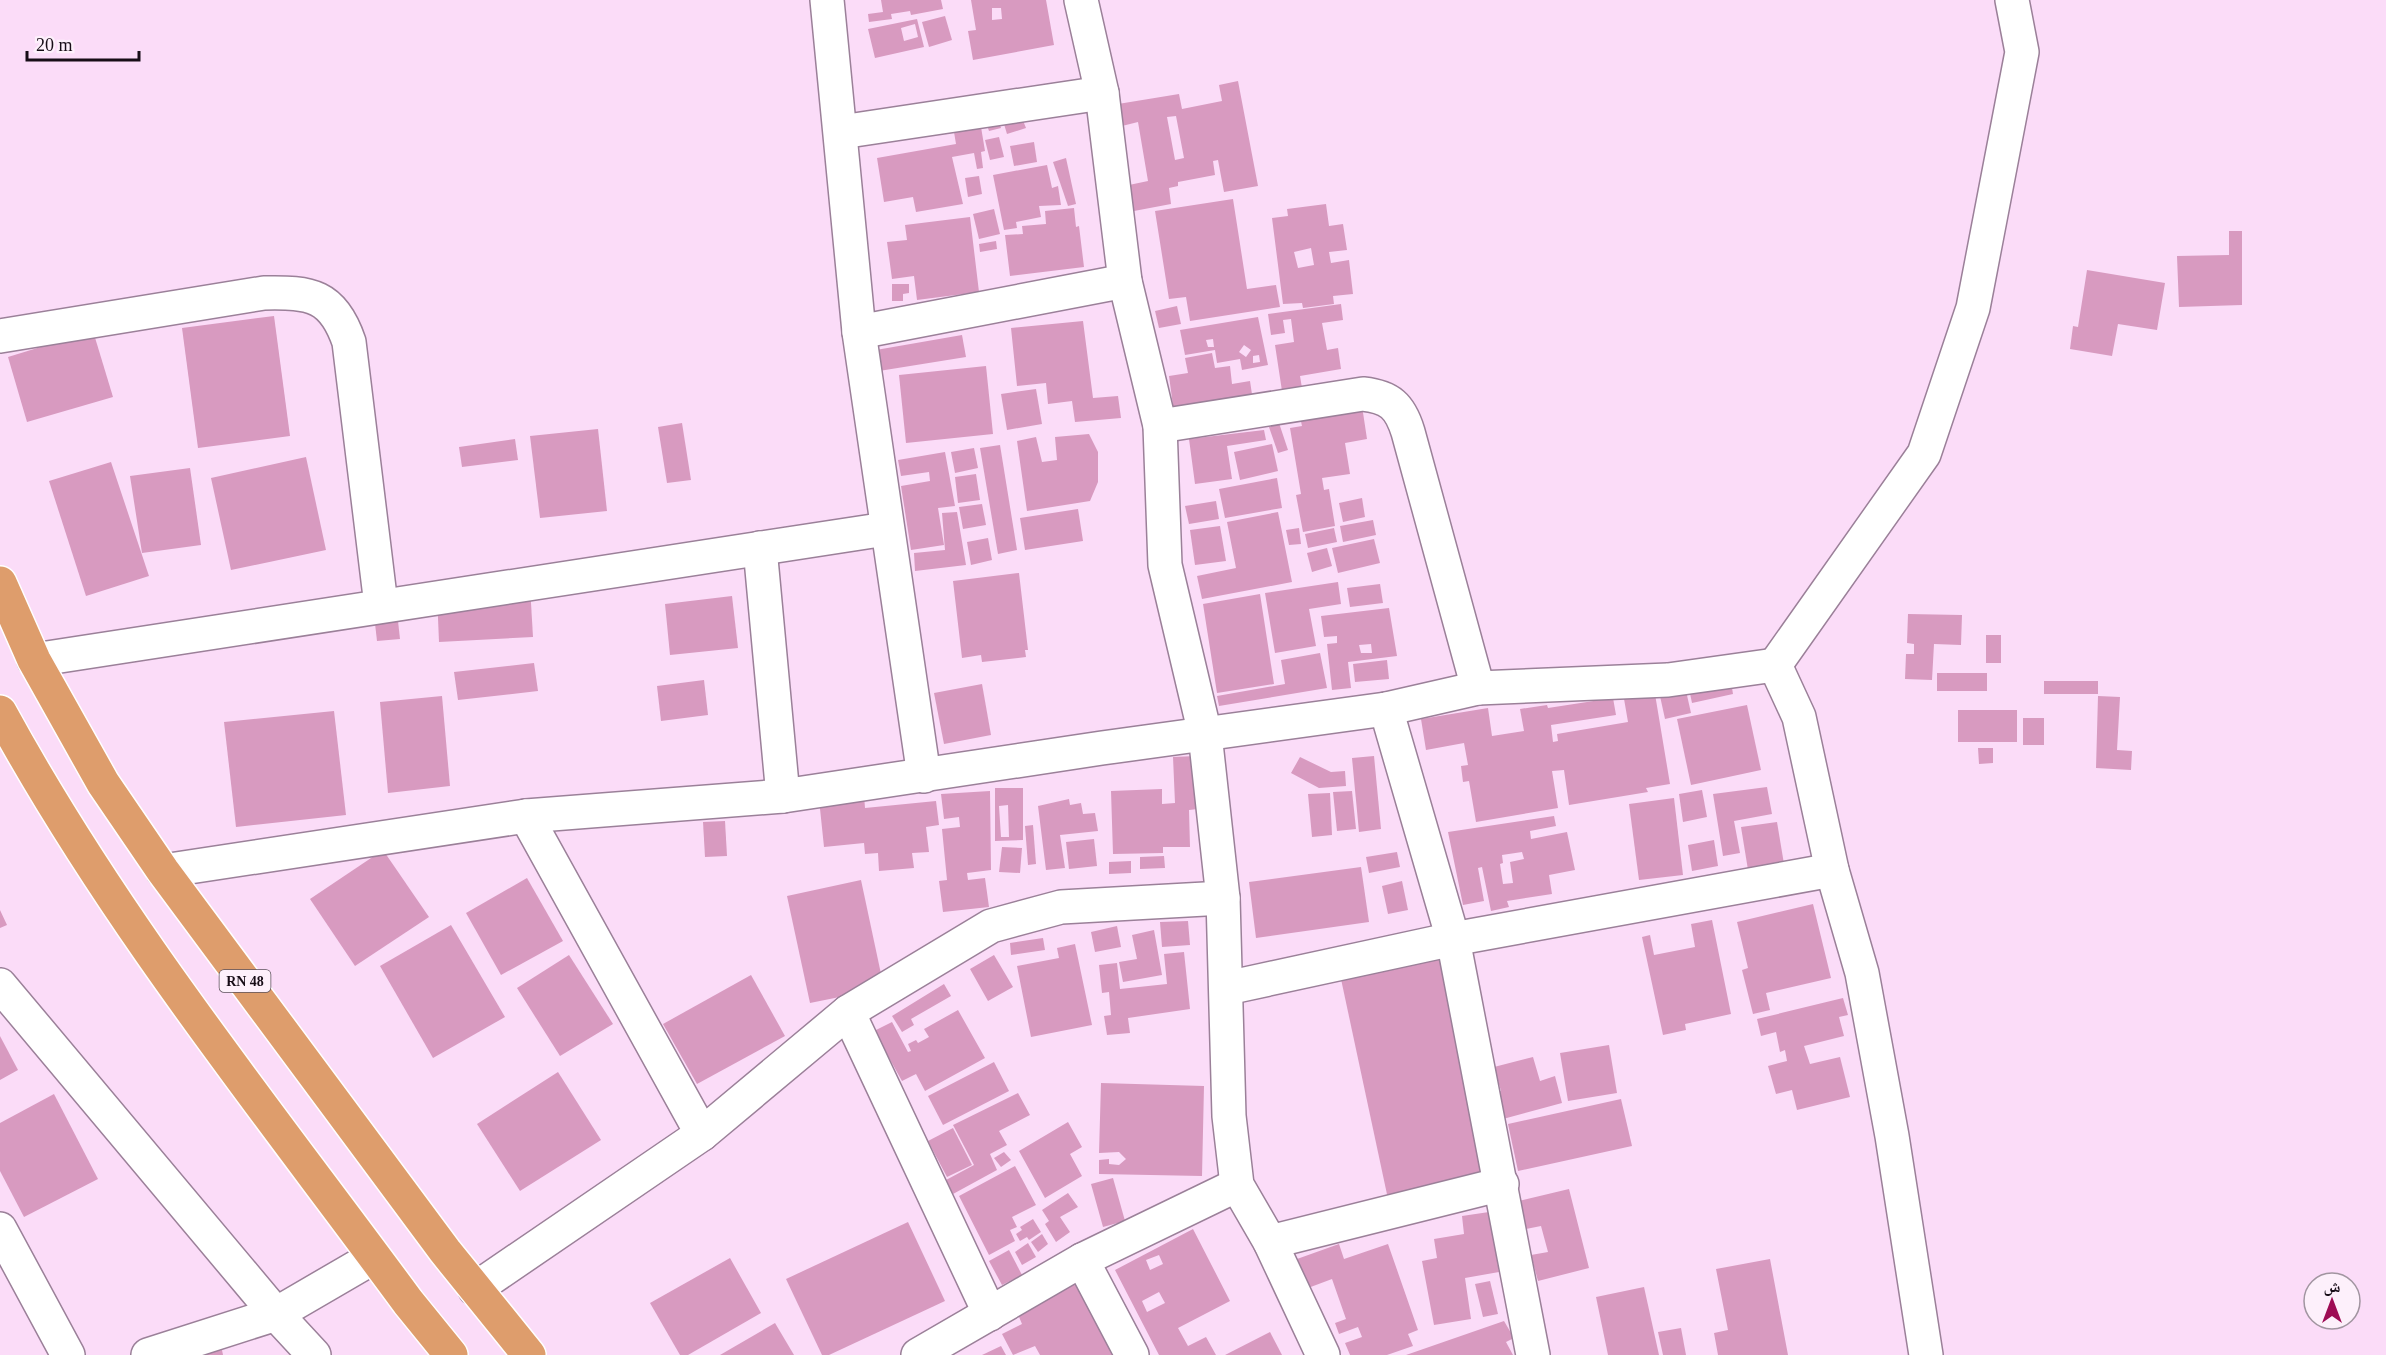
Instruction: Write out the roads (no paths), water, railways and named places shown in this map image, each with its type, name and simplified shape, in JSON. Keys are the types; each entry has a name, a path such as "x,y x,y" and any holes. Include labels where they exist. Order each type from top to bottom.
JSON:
{"highway":[{"name":"RN 48","path":"0,582 34,660 104,783 163,871 476,1289 529,1355"},
{"path":"0,712 40,786 126,919 374,1257 451,1355"}],"street":[{"path":"827,0 859,332 886,529 924,776"},
{"path":"1081,0 1102,93 1125,281 1160,426 1165,565 1205,734 1223,898 1229,1116 1236,1185 1270,1242 1323,1355"},
{"path":"163,871 526,816 783,796 1386,709 1478,688 1668,680 1775,665 1924,454 1973,308 1980,273 2022,52 2012,0"},
{"path":"841,132 1102,93"},
{"path":"859,332 1125,281"},
{"path":"0,336 264,293 299,294 318,299 332,307 342,321 349,342 381,605"},
{"path":"1160,426 1363,394 1378,396 1395,405 1402,414 1408,432 1478,688"},
{"path":"34,660 886,529"},
{"path":"760,548 783,796"},
{"path":"1775,665 1799,717 1832,870 1864,984 1892,1136 1926,1355"},
{"path":"1386,709 1453,939 1502,1184 1533,1355"},
{"path":"526,816 702,1134"},
{"path":"1227,988 1453,939 1832,870"},
{"path":"476,1289 702,1134 848,1012 991,926 1062,908 1223,898"},
{"path":"0,985 276,1314 314,1355"},
{"path":"848,1012 990,1314"},
{"path":"1270,1242 1502,1184"},
{"path":"918,1355 1082,1260 1236,1185"},
{"path":"0,1229 68,1355"},
{"path":"148,1355 276,1314 374,1257"},
{"path":"1082,1260 1132,1355"}]}
